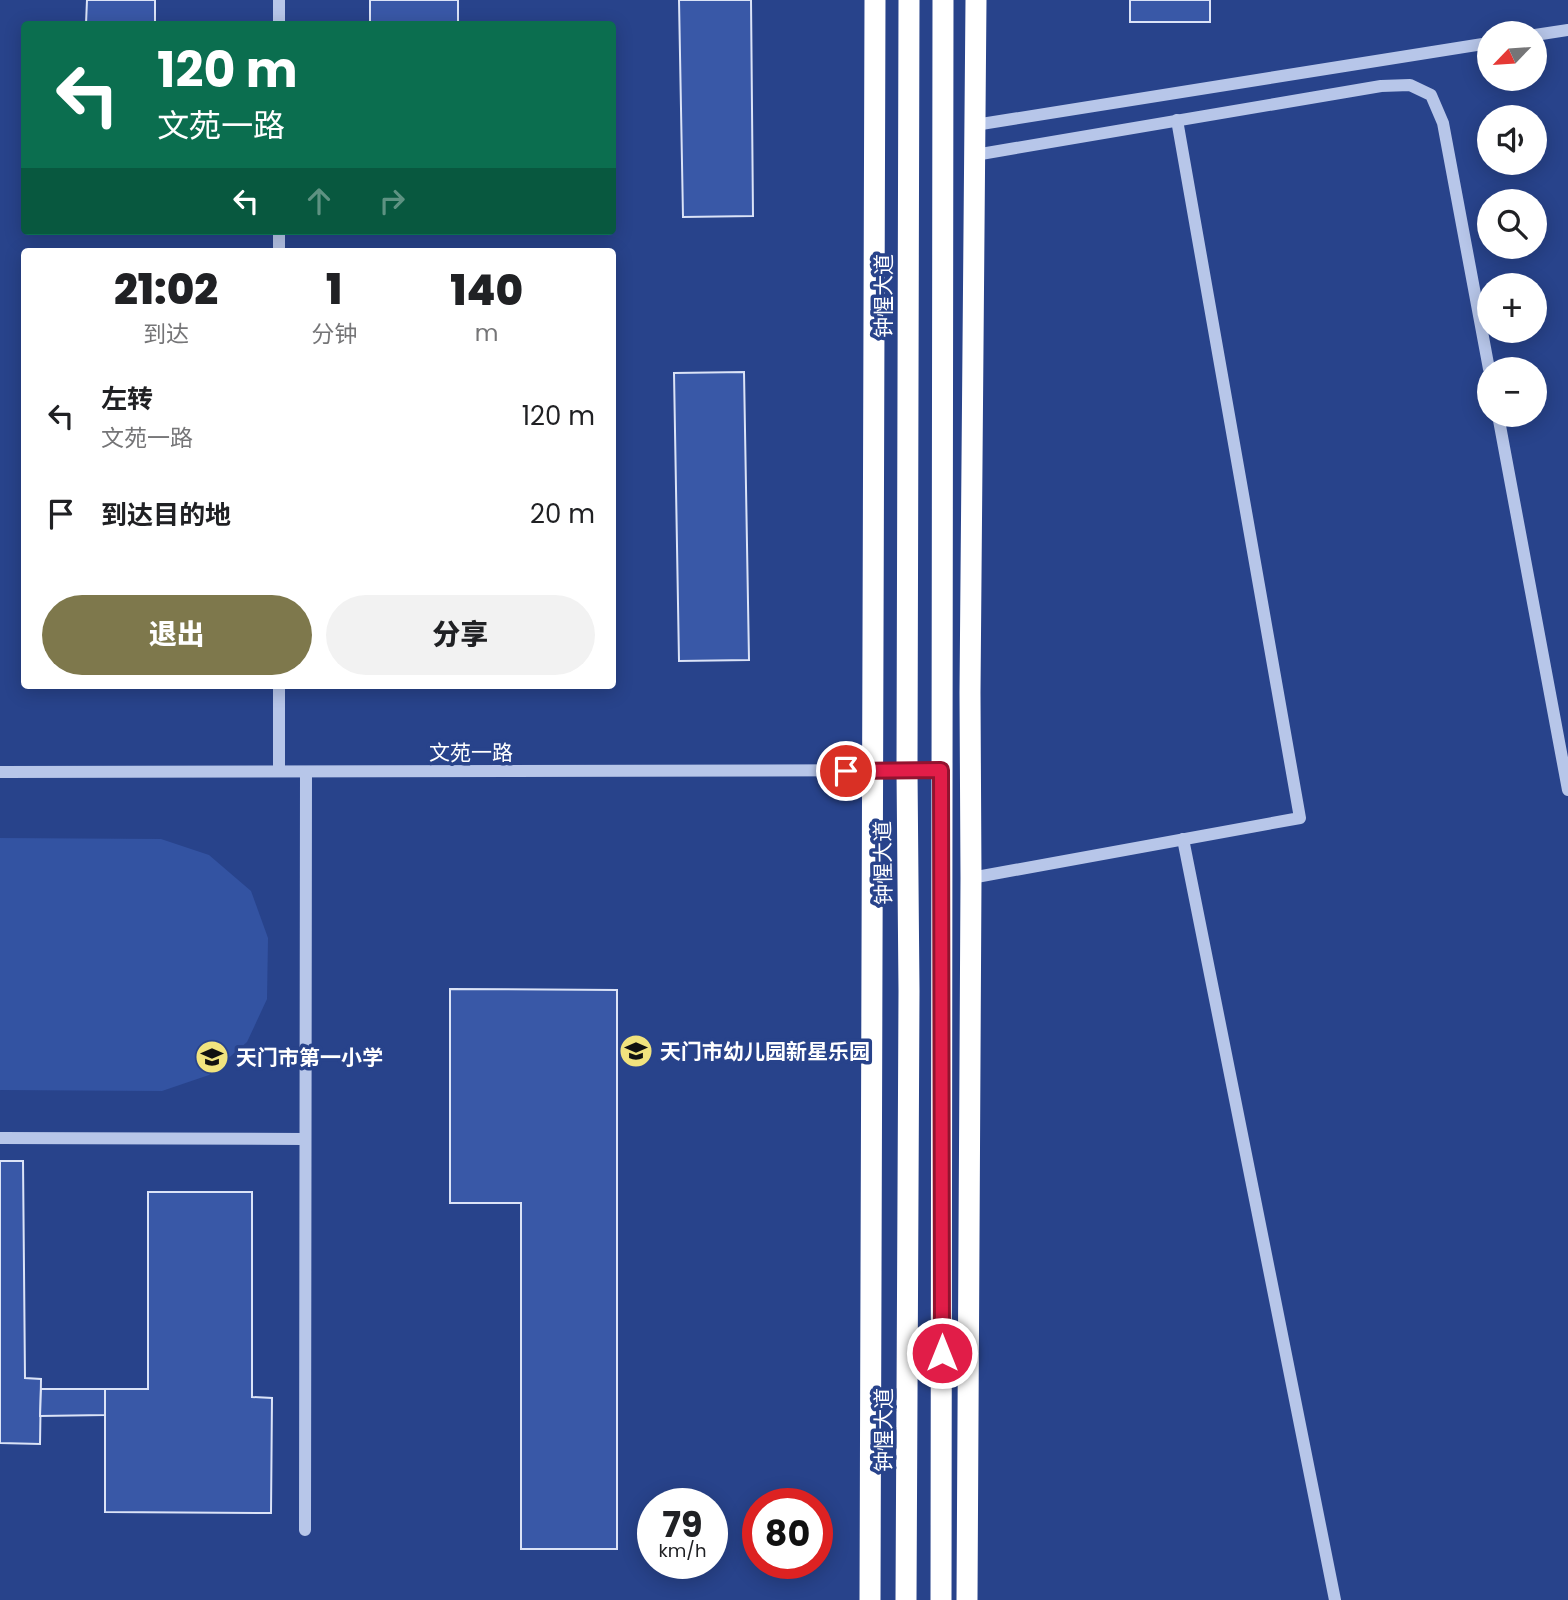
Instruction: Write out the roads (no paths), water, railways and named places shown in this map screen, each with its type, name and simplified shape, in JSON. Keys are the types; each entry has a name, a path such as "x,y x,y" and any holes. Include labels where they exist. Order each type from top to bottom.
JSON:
{"highway":[{"path":"870,1600 875,0"},
{"name":"钟惺大道","path":"906,1600 909,0"},
{"path":"941,1600 943,0"},
{"path":"967,1600 970,693 976,0"}],"street":[{"path":"279,0 279,21"},
{"path":"1547,33 1568,30"},
{"path":"975,125 1477,45"},
{"path":"975,155 1381,86 1410,85 1430,95 1443,123 1487,357"},
{"path":"971,878 1300,818 1177,120"},
{"path":"1500,427 1568,790"},
{"path":"279,689 279,771"},
{"name":"文苑一路","path":"0,772 941,770"},
{"path":"305,1530 306,772"},
{"path":"1183,839 1335,1600"},
{"path":"0,1138 305,1139"}],"place":[{"name":"天门市幼儿园新星乐园","path":"636,1051"},
{"name":"天门市第一小学","path":"212,1057"}]}
